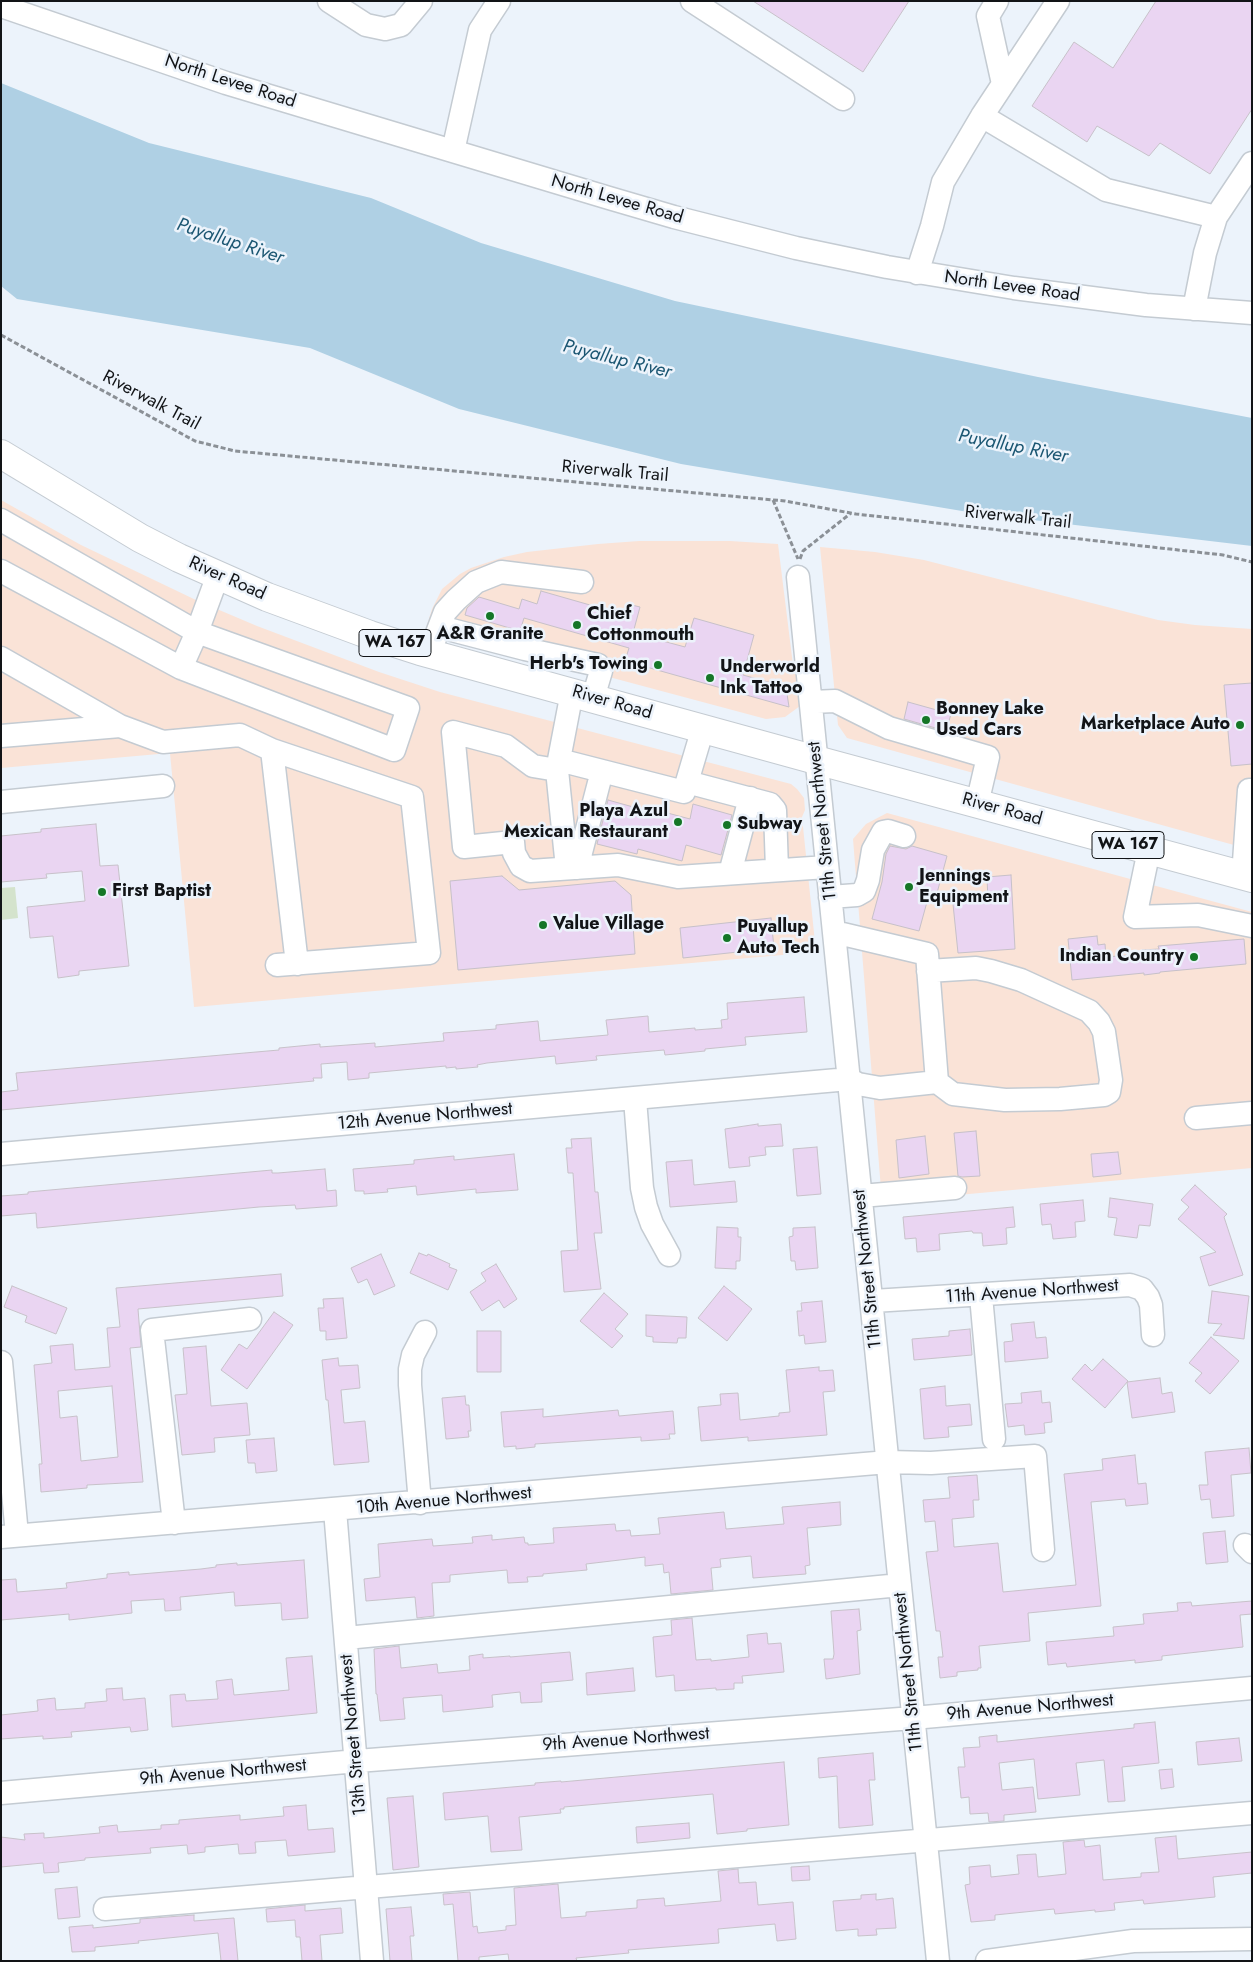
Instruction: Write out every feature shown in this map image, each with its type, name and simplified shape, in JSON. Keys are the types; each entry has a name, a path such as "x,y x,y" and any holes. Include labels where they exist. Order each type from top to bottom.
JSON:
{"main road":[{"name":"River Road","path":"1,454 140,538 218,575 315,616 429,653 1248,877"}],"street":[{"path":"330,1 366,25 385,29 401,25 417,3"},
{"path":"453,151 480,30 499,1"},
{"path":"692,1 843,99"},
{"path":"997,1 988,16 1003,84"},
{"path":"917,273 932,226 943,182 982,116 1058,1"},
{"name":"North Levee Road","path":"1,6 30,8 226,82 674,217 796,248 917,273 1014,288 1146,305 1252,313"},
{"path":"982,116 1106,190 1216,218"},
{"path":"1194,309 1205,253 1216,218 1244,191 1252,163"},
{"path":"1,520 197,632 408,708 394,750 181,668 1,571"},
{"path":"429,653 445,612 476,582 501,572 582,582"},
{"path":"181,668 197,632 218,575"},
{"name":"11th Street Northwest","path":"798,577 938,1961"},
{"path":"440,626 525,649 598,665 601,671 582,695 558,765 572,868"},
{"path":"518,677 525,649"},
{"path":"1,658 120,726 163,742 240,735 272,750 412,796 429,953 287,965 272,750"},
{"path":"811,702 835,701 888,728 988,757 977,804"},
{"path":"1,736 120,726"},
{"path":"703,728 684,792 602,771 558,765 533,766 506,746 453,732 464,847 514,842 514,853 521,866 530,871 618,865 678,877 827,868"},
{"path":"572,868 602,771"},
{"path":"687,782 770,804 775,810 778,870"},
{"path":"1,802 163,786"},
{"path":"1248,877 1249,790 1252,790"},
{"path":"730,873 750,798"},
{"path":"830,897 857,894 864,891 868,880 873,850 883,832 888,831 904,836"},
{"path":"1149,850 1135,917 1198,915 1252,926"},
{"path":"834,932 926,954 937,1082"},
{"path":"849,1079 858,1084 880,1088 937,1082 953,1094 1005,1100 1060,1099 1104,1095 1109,1092 1111,1080 1104,1032 1099,1022 1089,1011 1021,980 992,971 976,968 928,971"},
{"name":"12th Avenue Northwest","path":"1,1154 849,1079"},
{"path":"635,1099 642,1188 646,1207 652,1224 669,1255"},
{"path":"1196,1118 1252,1112"},
{"path":"861,1196 955,1188"},
{"name":"11th Avenue Northwest","path":"872,1302 1134,1286 1142,1290 1150,1301 1153,1335"},
{"path":"981,1296 994,1439"},
{"path":"174,1523 152,1330 250,1319"},
{"path":"420,1503 410,1369 412,1355 424,1332"},
{"path":"1,1362 9,1536"},
{"name":"10th Avenue Northwest","path":"9,1536 420,1503 888,1462 931,1463 1034,1456 1043,1550"},
{"name":"13th Street Northwest","path":"334,1510 357,1761 372,1961"},
{"path":"346,1638 900,1585"},
{"name":"9th Avenue Northwest","path":"1,1793 357,1761 913,1718 1252,1688"},
{"path":"105,1909 1252,1813"},
{"path":"987,1961 1133,1941 1252,1939"}],"path":[{"name":"Riverwalk Trail","path":"1,335 195,441 235,451 773,500 851,513 1223,555 1252,562"},
{"path":"773,500 799,563 803,551 851,513"}],"shaded area":[{"path":"1,500 81,545 198,601 257,626 379,672 440,692 791,784 804,798 805,810 802,817 816,952 194,1007 170,753 1,768"},
{"path":"639,541 730,541 778,544 794,673 803,684 800,706 785,717 766,719 426,628 432,609 442,589 460,574 471,568 504,557 527,552"},
{"path":"820,547 875,552 924,560 1158,620 1252,629 1252,850 847,738 838,725"},
{"path":"887,813 1252,912 1252,1168 882,1202 853,839 866,824"}],"green space":[{"path":"15,887 18,918 1,920 1,888"}],"water":[{"name":"Puyallup River","path":"1,83 149,143 371,198 481,243 675,301 1038,377 1252,418 1252,546 974,513 681,464 459,409 310,348 17,299 1,286"}],"building":[{"path":"753,1 909,1 863,72"},
{"path":"1156,1 1252,1 1252,109 1210,174 1160,143 1149,156 1097,126 1087,142 1032,106 1074,42 1113,68"},
{"path":"541,591 625,615 628,604 640,607 633,633 685,647 694,618 754,635 743,675 786,687 789,707 625,661 629,648 524,618 520,631 465,615 467,608 479,597 519,609 522,599 537,604"},
{"name":"Marketplace Auto","path":"1252,683 1252,764 1231,766 1224,685"},
{"name":"Bonney Lake Used Cars","path":"908,702 951,714 946,731 904,719"},
{"path":"608,800 644,810 645,807 690,819 693,804 732,815 721,855 686,845 682,861 638,849 637,854 597,844"},
{"name":"First Baptist","path":"96,824 100,866 118,865 129,966 79,971 79,975 58,978 53,936 30,938 27,907 85,901 82,871 46,874 47,878 1,882 1,836 41,832 41,829"},
{"name":"Jennings Equipment","path":"890,846 906,849 912,846 947,856 937,893 930,891 919,931 872,919 882,882 886,854"},
{"path":"1011,875 1015,949 958,953 953,904 988,901 987,877"},
{"name":"Value Village","path":"502,876 519,890 615,881 631,895 635,954 458,970 450,881"},
{"name":"Puyallup Auto Tech","path":"771,918 774,948 683,958 680,928"},
{"path":"1097,936 1098,945 1105,944 1106,957 1142,954 1142,950 1159,949 1158,946 1244,939 1246,964 1144,975 1144,973 1072,980 1068,939"},
{"path":"804,997 807,1032 745,1037 746,1045 705,1049 705,1051 665,1055 664,1050 596,1056 597,1060 556,1064 555,1056 487,1063 477,1065 478,1067 456,1069 456,1067 446,1068 446,1066 369,1073 369,1078 348,1080 347,1062 321,1064 322,1078 313,1078 314,1081 1,1110 1,1092 18,1090 16,1073 279,1050 279,1048 320,1044 320,1047 375,1043 375,1047 444,1041 443,1033 496,1029 496,1025 538,1021 540,1041 608,1035 606,1020 648,1016 649,1032 722,1028 721,1020 728,1019 727,1003"},
{"path":"758,1124 758,1126 781,1124 783,1146 765,1147 766,1155 749,1157 750,1166 729,1168 725,1129"},
{"path":"976,1131 980,1176 958,1176 954,1133"},
{"path":"925,1136 929,1174 899,1178 896,1140"},
{"path":"591,1138 595,1192 598,1192 602,1233 594,1233 601,1289 564,1292 561,1251 578,1250 573,1173 568,1173 566,1148 572,1148 571,1139"},
{"path":"817,1147 821,1194 797,1196 793,1149"},
{"path":"1118,1152 1121,1174 1093,1177 1091,1154"},
{"path":"514,1154 518,1190 476,1193 476,1189 417,1195 416,1186 387,1189 388,1192 364,1194 364,1191 355,1191 353,1169 414,1164 414,1160 454,1156 454,1160"},
{"path":"692,1160 694,1185 735,1181 737,1202 670,1207 666,1162"},
{"path":"325,1169 327,1191 336,1190 337,1206 296,1209 295,1205 259,1207 37,1228 36,1213 1,1216 1,1196 28,1194 28,1192 272,1170 272,1173 278,1173"},
{"path":"1195,1185 1227,1214 1224,1217 1243,1275 1209,1286 1200,1257 1216,1252 1178,1219 1189,1207 1181,1200"},
{"path":"1110,1198 1153,1204 1150,1226 1139,1225 1137,1238 1114,1235 1117,1218 1108,1217"},
{"path":"1083,1200 1085,1221 1075,1222 1076,1237 1053,1239 1051,1224 1042,1225 1040,1204"},
{"path":"1013,1207 1015,1227 1006,1228 1007,1244 983,1246 982,1233 973,1233 972,1231 939,1234 940,1250 917,1252 916,1238 905,1239 903,1217"},
{"path":"717,1227 738,1228 738,1237 741,1237 740,1261 736,1261 736,1269 715,1268"},
{"path":"815,1227 818,1268 796,1270 795,1261 791,1261 789,1237 793,1236 793,1228"},
{"path":"419,1253 427,1256 428,1254 450,1264 449,1267 457,1270 448,1290 410,1273"},
{"path":"381,1254 395,1286 374,1295 367,1279 358,1283 351,1268"},
{"path":"496,1264 517,1299 504,1308 499,1300 482,1311 470,1292 486,1281 481,1273"},
{"path":"281,1274 283,1296 138,1309 141,1347 130,1348 143,1482 87,1485 87,1488 41,1492 39,1464 42,1464 34,1365 52,1363 50,1346 73,1344 75,1370 110,1367 107,1328 120,1327 116,1288","holes":["112,1386 118,1457 81,1461 77,1416 60,1418 58,1391"]},
{"path":"12,1286 67,1308 56,1334 25,1322 27,1316 4,1307"},
{"path":"724,1286 752,1309 727,1341 698,1318"},
{"path":"1212,1291 1249,1296 1244,1339 1213,1335 1222,1324 1208,1323"},
{"path":"604,1293 628,1314 615,1329 623,1336 612,1348 580,1321"},
{"path":"343,1298 347,1338 326,1340 326,1331 320,1331 318,1308 324,1308 323,1299"},
{"path":"822,1301 826,1342 805,1344 804,1335 799,1336 797,1311 802,1311 801,1303"},
{"path":"274,1312 293,1325 247,1389 221,1370 239,1344 247,1349"},
{"path":"646,1315 687,1317 686,1338 678,1338 677,1343 653,1342 653,1337 646,1336"},
{"path":"1034,1322 1036,1338 1046,1337 1048,1358 1005,1362 1004,1342 1013,1341 1011,1324"},
{"path":"970,1329 972,1355 914,1360 912,1339 949,1336 949,1331"},
{"path":"477,1331 501,1331 501,1372 477,1372"},
{"path":"1211,1337 1239,1361 1210,1394 1195,1381 1202,1373 1189,1363"},
{"path":"206,1346 211,1406 247,1403 250,1435 214,1438 215,1452 182,1455 175,1395 187,1394 183,1348"},
{"path":"338,1358 339,1366 358,1365 360,1388 341,1390 344,1423 365,1421 369,1462 334,1465 322,1360"},
{"path":"1103,1359 1128,1381 1105,1408 1072,1379 1085,1364 1092,1371"},
{"path":"819,1367 819,1371 833,1370 835,1391 823,1392 827,1435 748,1441 748,1437 701,1441 698,1407 721,1405 720,1394 738,1393 740,1420 779,1416 779,1413 790,1412 786,1370"},
{"path":"1160,1378 1162,1394 1172,1392 1175,1412 1132,1418 1127,1382"},
{"path":"945,1386 946,1406 970,1404 972,1425 948,1427 949,1437 924,1439 920,1389"},
{"path":"1041,1391 1042,1403 1050,1402 1052,1422 1044,1423 1045,1433 1025,1435 1024,1425 1008,1427 1005,1404 1022,1403 1021,1393"},
{"path":"465,1396 466,1405 469,1405 471,1431 468,1431 469,1437 446,1439 442,1398"},
{"path":"543,1409 543,1417 618,1410 619,1416 673,1411 675,1434 669,1434 670,1439 641,1441 641,1437 535,1444 535,1447 516,1449 516,1446 504,1447 501,1412"},
{"path":"274,1438 277,1471 256,1473 255,1463 248,1463 246,1440"},
{"path":"1249,1448 1251,1473 1231,1475 1234,1516 1212,1518 1210,1499 1201,1500 1199,1485 1208,1485 1205,1452"},
{"path":"1135,1455 1138,1484 1146,1483 1148,1504 1126,1506 1125,1499 1091,1502 1101,1606 1028,1613 1030,1641 979,1646 981,1668 957,1672 957,1676 940,1678 938,1657 943,1657 940,1631 936,1631 926,1552 938,1551 935,1521 925,1522 923,1500 950,1498 948,1477 977,1475 979,1500 973,1500 974,1517 952,1519 954,1547 998,1543 1003,1592 1076,1585 1064,1474 1103,1470 1102,1459"},
{"path":"840,1502 841,1525 807,1528 810,1565 805,1566 806,1574 753,1578 751,1556 720,1559 721,1567 711,1568 713,1590 671,1594 669,1572 664,1573 663,1564 645,1566 645,1557 586,1564 587,1570 527,1577 528,1582 508,1583 507,1570 450,1575 450,1582 432,1583 434,1616 417,1618 415,1597 366,1601 364,1579 380,1577 378,1544 432,1539 433,1546 473,1543 472,1537 492,1535 492,1540 524,1537 525,1543 528,1543 528,1545 554,1543 553,1528 615,1524 616,1531 630,1530 631,1536 660,1534 658,1518 724,1512 726,1529 784,1524 782,1507"},
{"path":"1225,1531 1228,1562 1206,1564 1203,1533"},
{"path":"304,1560 308,1618 282,1620 281,1603 235,1606 234,1592 180,1597 181,1610 165,1611 164,1599 131,1601 132,1613 69,1620 69,1614 1,1620 1,1580 16,1579 17,1592 67,1588 66,1583 107,1578 107,1574 129,1572 129,1575 201,1569 237,1563 237,1565"},
{"path":"1252,1601 1252,1614 1240,1615 1243,1647 1162,1656 1162,1660 1135,1663 1135,1660 1067,1667 1066,1663 1048,1665 1046,1642 1114,1636 1113,1627 1144,1624 1143,1614 1178,1611 1177,1603 1191,1602 1192,1606"},
{"path":"859,1609 861,1630 857,1631 860,1674 826,1679 824,1659 833,1659 834,1654 831,1611"},
{"path":"692,1618 696,1660 711,1659 711,1661 749,1657 747,1635 767,1633 768,1644 781,1643 784,1672 742,1676 743,1683 734,1683 734,1689 716,1690 716,1688 675,1691 674,1675 656,1677 653,1637 672,1635 671,1620"},
{"path":"399,1646 401,1668 437,1664 438,1673 470,1670 469,1656 483,1654 483,1658 510,1657 570,1652 573,1680 541,1683 542,1702 521,1703 520,1692 492,1695 493,1707 443,1712 442,1695 403,1698 405,1719 380,1721 376,1694 374,1649"},
{"path":"312,1656 317,1713 172,1727 170,1695 185,1694 186,1701 218,1699 216,1681 232,1679 234,1695 289,1690 286,1658"},
{"path":"633,1668 635,1691 587,1695 586,1673"},
{"path":"122,1688 123,1700 145,1698 148,1730 131,1732 130,1727 71,1732 72,1737 43,1739 43,1736 1,1739 1,1715 38,1711 37,1700 55,1698 56,1710 85,1708 85,1703 107,1701 106,1689"},
{"path":"1155,1722 1159,1763 1122,1767 1125,1801 1108,1802 1104,1760 1076,1763 1080,1795 1038,1799 1034,1759 999,1763 1002,1790 1033,1787 1036,1812 1004,1815 1004,1821 989,1822 988,1813 970,1814 969,1797 961,1798 958,1767 965,1767 963,1748 980,1747 979,1737 997,1735 997,1742 1134,1728 1134,1724"},
{"path":"1239,1738 1242,1761 1198,1765 1196,1742"},
{"path":"873,1753 875,1780 869,1780 873,1825 839,1828 837,1776 819,1778 818,1758"},
{"path":"784,1762 789,1825 717,1834 713,1794 564,1807 564,1809 560,1809 561,1813 519,1817 522,1850 491,1852 488,1816 445,1820 443,1793 535,1785 535,1783"},
{"path":"1172,1769 1174,1787 1161,1789 1159,1770"},
{"path":"413,1796 419,1867 393,1870 387,1798"},
{"path":"306,1805 308,1830 333,1828 335,1852 288,1856 286,1840 255,1842 256,1853 239,1854 238,1844 205,1847 205,1852 188,1854 187,1845 150,1848 151,1853 85,1858 85,1860 58,1863 59,1872 44,1873 43,1863 1,1867 1,1837 25,1840 24,1834 44,1833 44,1838 100,1833 99,1827 117,1825 118,1832 161,1829 161,1825 179,1824 179,1820 240,1815 240,1820 284,1816 283,1807"},
{"path":"689,1823 690,1838 637,1843 636,1827"},
{"path":"1176,1836 1178,1859 1252,1852 1252,1873 1213,1877 1215,1897 1144,1904 1143,1900 1114,1903 1115,1910 1095,1912 1095,1910 1055,1914 1054,1909 995,1915 995,1920 971,1922 965,1885 970,1884 969,1867 990,1865 991,1877 1019,1874 1017,1855 1036,1854 1038,1877 1066,1874 1063,1842 1084,1840 1085,1847 1100,1845 1103,1880 1141,1877 1141,1873 1159,1872 1155,1838"},
{"path":"809,1866 810,1880 792,1881 791,1867"},
{"path":"738,1869 739,1883 756,1882 758,1905 793,1902 796,1939 777,1941 775,1924 718,1929 719,1943 628,1950 629,1953 576,1958 577,1961 509,1961 508,1954 479,1957 479,1961 458,1961 453,1904 444,1905 443,1894 470,1892 473,1927 477,1926 478,1933 506,1930 506,1926 516,1925 514,1888 558,1884 561,1918 586,1916 586,1912 637,1908 637,1900 664,1898 665,1906 721,1901 718,1871"},
{"path":"77,1887 80,1917 58,1919 55,1889"},
{"path":"876,1894 876,1900 893,1898 896,1928 876,1929 877,1935 858,1936 858,1929 836,1931 833,1901 861,1899 861,1895"},
{"path":"305,1905 305,1911 341,1908 343,1933 320,1935 322,1961 302,1961 300,1937 296,1937 295,1920 267,1922 266,1909"},
{"path":"411,1907 414,1936 410,1936 412,1961 390,1961 386,1909"},
{"path":"194,1915 194,1921 234,1918 238,1961 221,1961 218,1933 138,1941 139,1943 95,1947 95,1951 72,1952 69,1927 93,1925 93,1928 140,1923 140,1919"}],"place":[{"name":"A&R Granite","path":"490,616"},
{"name":"Chief Cottonmouth","path":"577,625"},
{"name":"Herb's Towing","path":"658,665"},
{"name":"Underworld Ink Tattoo","path":"710,678"},
{"name":"Bonney Lake Used Cars","path":"926,720"},
{"name":"Marketplace Auto","path":"1240,725"},
{"name":"Playa Azul Mexican Restaurant","path":"678,822"},
{"name":"Subway","path":"727,825"},
{"name":"Jennings Equipment","path":"909,887"},
{"name":"First Baptist","path":"102,892"},
{"name":"Value Village","path":"543,925"},
{"name":"Puyallup Auto Tech","path":"727,938"},
{"name":"Indian Country","path":"1194,957"}]}
